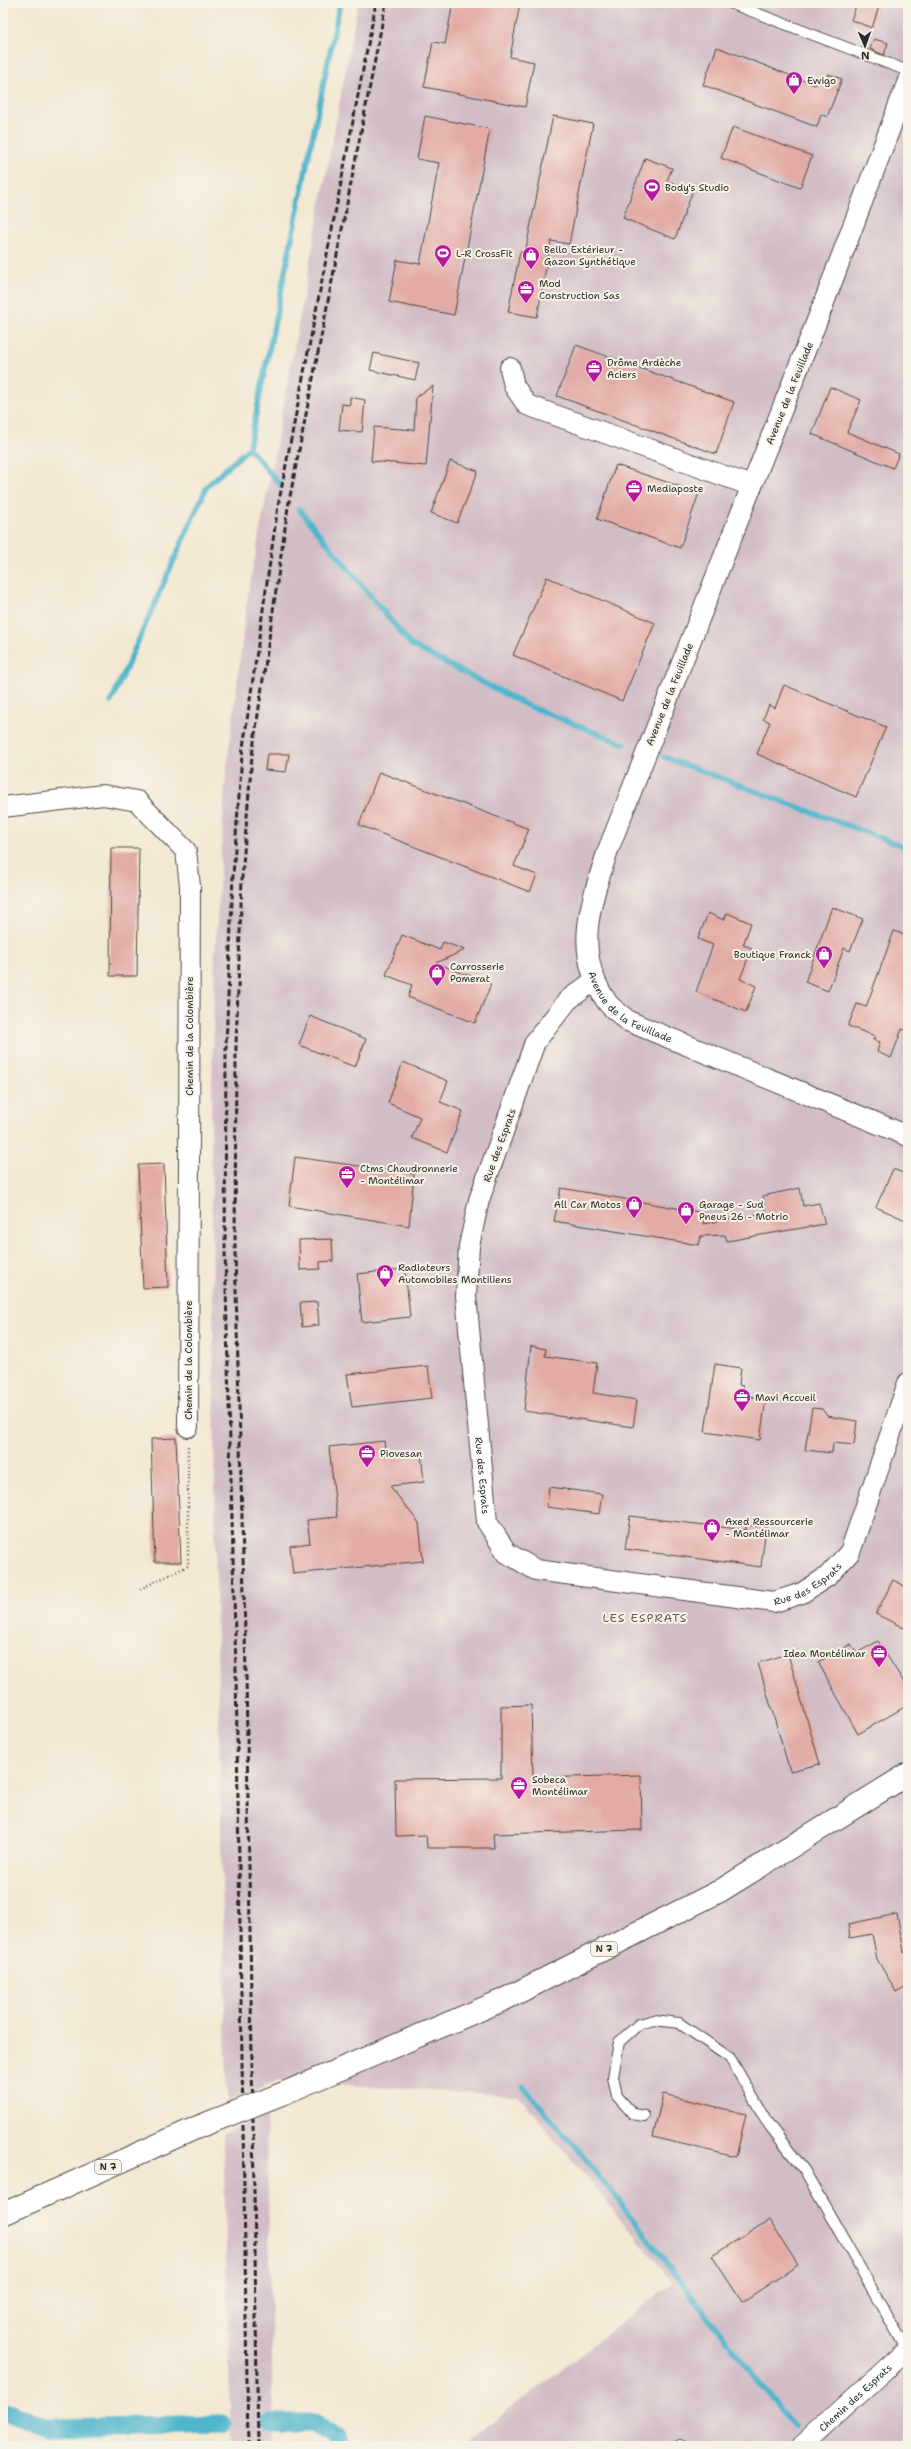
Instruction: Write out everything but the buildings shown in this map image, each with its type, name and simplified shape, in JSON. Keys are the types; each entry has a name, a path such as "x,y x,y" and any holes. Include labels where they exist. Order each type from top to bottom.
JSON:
{"main road":[{"name":"N 7","path":"8,2211 198,2127 284,2093 503,2000 720,1891 908,1774"}],"street":[{"name":"Avenue de la Feuillade","path":"908,81 820,313 638,771 595,889 588,926 586,954 596,980 608,1003 628,1021 908,1136"},
{"path":"510,368 514,386 527,405 752,486"},
{"name":"Chemin de la Colombière","path":"3,807 103,795 137,800 186,851 190,886 188,1427"},
{"name":"Rue des Esprats","path":"596,980 568,1000 535,1042 479,1200 469,1246 466,1296 487,1522 507,1553 536,1570 708,1594 774,1602 802,1593 828,1576 850,1552 908,1383"},
{"name":"Chemin des Esprats","path":"802,2446 907,2350"}],"lane":[{"path":"730,3 908,71"},
{"path":"644,2116 633,2114 617,2096 613,2077 619,2042 639,2024 654,2020 679,2024 730,2058 769,2125 804,2170 907,2350"}],"path":[{"path":"140,1589 188,1566 188,1427"}],"shaded area":[{"path":"358,3 908,3 908,2446 462,2446 673,2283 519,2096 278,2080 227,2103 216,1593 211,1124 215,953 225,785 247,600"},
{"path":"266,2116 274,2446 231,2446 223,2133"}],"waterway":[{"path":"111,702 207,486 249,448 340,3"},
{"path":"249,448 281,486"},
{"path":"299,509 411,645 526,705 624,744"},
{"path":"664,757 908,848"},
{"path":"523,2086 582,2154 794,2427"},
{"path":"3,2411 49,2428 222,2424"},
{"path":"271,2423 313,2423 337,2437 338,2446"}],"railway":[{"path":"248,2446 236,1672 225,1251 226,1045 233,876 242,755 278,506 376,3"},
{"path":"258,2446 246,1672 235,1251 236,1045 242,877 252,756 288,507 386,3"}],"place":[{"name":"Ewigo","path":"794,95"},
{"name":"Body's Studio","path":"652,202"},
{"name":"L-R CrossFit","path":"443,268"},
{"name":"Bello Extérieur - Gazon Synthétique","path":"531,270"},
{"name":"Mod Construction Sas","path":"526,304"},
{"name":"Drôme Ardèche Aciers","path":"594,383"},
{"name":"Mediaposte","path":"634,503"},
{"name":"Boutique Franck","path":"824,969"},
{"name":"Carrosserie Pomerat","path":"437,987"},
{"name":"Ctms Chaudronnerie - Montélimar","path":"347,1189"},
{"name":"All Car Motos","path":"634,1219"},
{"name":"Garage - Sud Pneus 26 - Motrio","path":"686,1225"},
{"name":"Radiateurs Automobiles Montiliens","path":"385,1288"},
{"name":"Mavi Accueil","path":"742,1412"},
{"name":"Piovesan","path":"367,1468"},
{"name":"Axed Ressourcerie - Montélimar","path":"712,1542"},
{"name":"Idea Montélimar","path":"879,1668"},
{"name":"Sobeca Montélimar","path":"519,1800"}],"district":[{"name":"LES ESPRATS","path":"645,1618"}]}
